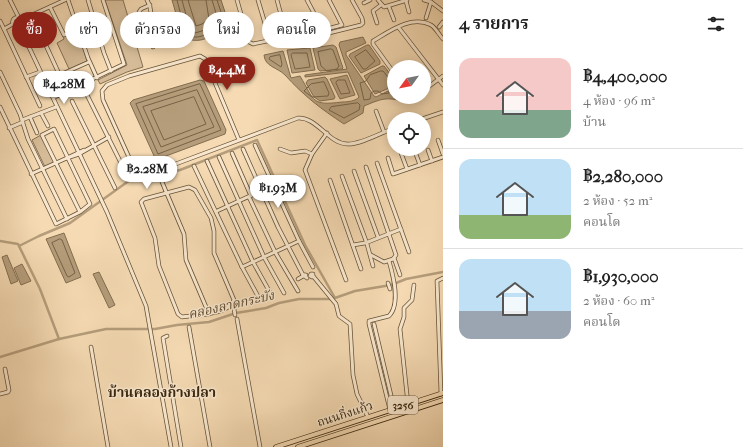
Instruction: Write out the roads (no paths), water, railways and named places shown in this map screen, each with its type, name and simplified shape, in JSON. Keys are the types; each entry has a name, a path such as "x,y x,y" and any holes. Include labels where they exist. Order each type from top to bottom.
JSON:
{"main road":[{"name":"ถนนกิ่งแก้ว","path":"276,447 442,393"},
{"name":"ถนนกิ่งแก้ว","path":"298,447 443,400"},
{"path":"366,417 366,425"}],"street":[{"path":"10,0 16,12"},
{"path":"39,12 65,0"},
{"path":"68,0 73,12"},
{"path":"88,0 91,12"},
{"path":"103,0 106,12"},
{"path":"147,0 152,12"},
{"path":"237,0 250,43 255,44 262,42"},
{"path":"258,0 262,13"},
{"path":"278,0 281,12"},
{"path":"307,0 313,12"},
{"path":"329,0 342,25 331,28"},
{"path":"331,32 362,24 362,18 352,0"},
{"path":"364,3 370,0"},
{"path":"378,0 384,7 389,7 406,0 409,12"},
{"path":"424,0 431,2 443,11"},
{"path":"426,18 431,2"},
{"path":"139,12 140,8 150,5"},
{"path":"377,23 373,11 381,5"},
{"path":"50,7 63,34 65,35"},
{"path":"389,7 394,20"},
{"path":"0,21 40,106"},
{"path":"387,62 372,42 409,22 417,21 432,26 443,39"},
{"path":"439,27 443,22"},
{"path":"4,29 12,25"},
{"path":"398,28 443,84"},
{"path":"55,97 122,66 124,62 112,29"},
{"path":"29,48 107,212 142,294 150,323 172,447"},
{"path":"47,48 60,76"},
{"path":"85,48 89,62 97,78"},
{"path":"102,48 111,71"},
{"path":"239,140 205,59 200,56 129,76 107,85 102,93 103,100 132,164 140,170 173,165 298,118 308,120 340,142 348,144 387,131"},
{"path":"44,82 89,62"},
{"path":"0,72 23,121 28,139 67,219"},
{"path":"26,77 40,72"},
{"path":"431,85 443,76"},
{"path":"87,95 129,179"},
{"path":"72,101 115,188"},
{"path":"0,107 55,222 58,223 80,212 90,204 54,129 43,133 42,135 80,212"},
{"path":"9,128 30,117 56,107"},
{"path":"376,111 384,132"},
{"path":"431,116 443,112"},
{"path":"41,113 48,126"},
{"path":"30,117 37,133"},
{"path":"327,133 312,154 305,170 346,280"},
{"path":"32,174 109,137"},
{"path":"438,140 443,154"},
{"path":"255,145 299,241 313,267"},
{"path":"243,149 288,247 307,276 328,294 336,304 339,316 350,324 353,375 357,394 366,417"},
{"path":"280,149 291,153 305,151 312,154"},
{"path":"232,153 275,252 298,290"},
{"path":"402,156 407,169"},
{"path":"417,156 420,165"},
{"path":"430,156 432,161"},
{"path":"219,157 264,257 284,293"},
{"path":"388,158 393,174 443,157"},
{"path":"207,161 253,262 272,296"},
{"path":"377,163 409,252"},
{"path":"194,166 242,267 260,300"},
{"path":"162,167 161,176 183,229 186,260 209,314"},
{"path":"366,167 396,252 394,258 400,275"},
{"path":"354,171 378,237"},
{"path":"342,176 374,266"},
{"path":"330,180 361,269"},
{"path":"216,211 274,186"},
{"path":"192,188 213,223 214,252 234,300 229,307 209,314 179,316 159,266 155,238 141,202 144,199 167,193 192,188"},
{"path":"353,245 366,242 401,229"},
{"path":"242,267 299,241"},
{"path":"371,255 382,262 389,261 394,258"},
{"path":"389,261 396,290 391,315 369,321 368,324 392,409"},
{"path":"298,279 307,276"},
{"path":"442,393 441,328 438,310 438,280 443,278"},
{"path":"388,283 390,289"},
{"path":"408,404 400,328 405,307 412,300 414,285"},
{"path":"438,291 443,290"},
{"path":"438,310 443,307"},
{"path":"234,309 236,315"},
{"path":"237,319 260,447"},
{"path":"374,324 392,409"},
{"path":"189,327 210,447"},
{"path":"167,336 163,338 181,447"},
{"path":"91,347 108,447"},
{"path":"0,394 9,391 5,369"}],"water":[{"path":"172,0 221,0 225,12 203,12 203,39 195,40 195,12 175,12"},
{"path":"363,37 366,43 346,52 346,55 374,96 376,97 387,92 387,99 364,106 363,113 344,124 313,102 282,72 269,64 264,55 283,51 291,78 300,76 315,100 324,103 349,101 359,97 348,72 305,77 305,75 347,69 339,45 340,42"},
{"path":"331,45 336,47 343,68 320,71 318,69 313,48 331,48"},
{"path":"369,45 380,61 380,64 361,73 349,56"},
{"path":"310,48 315,70 292,73 287,50"},
{"path":"384,66 387,70 387,89 375,94 364,76"},
{"path":"347,75 355,95 340,99 330,79"},
{"path":"325,77 335,97 334,99 320,101 314,97 306,83 308,80"},
{"path":"200,80 204,81 226,130 225,134 158,159 155,158 130,103 133,100"},
{"path":"64,233 81,277 66,283 46,239"},
{"path":"7,255 18,281 11,284 2,257"},
{"path":"22,264 31,281 21,285 14,268"},
{"path":"99,272 115,305 109,308 93,274"}],"waterway":[{"path":"19,246 70,223 130,180 180,170 257,140 305,245 335,298"},
{"path":"0,241 18,244 40,289 59,339"},
{"name":"คลองลาดกระบัง","path":"0,357 59,339 106,329 155,329 209,322 236,313 266,308 279,303 299,299 332,299 355,291 391,285 406,279 443,272"}],"district":[{"name":"บ้านคลองก้างปลา","path":"162,392"}]}
